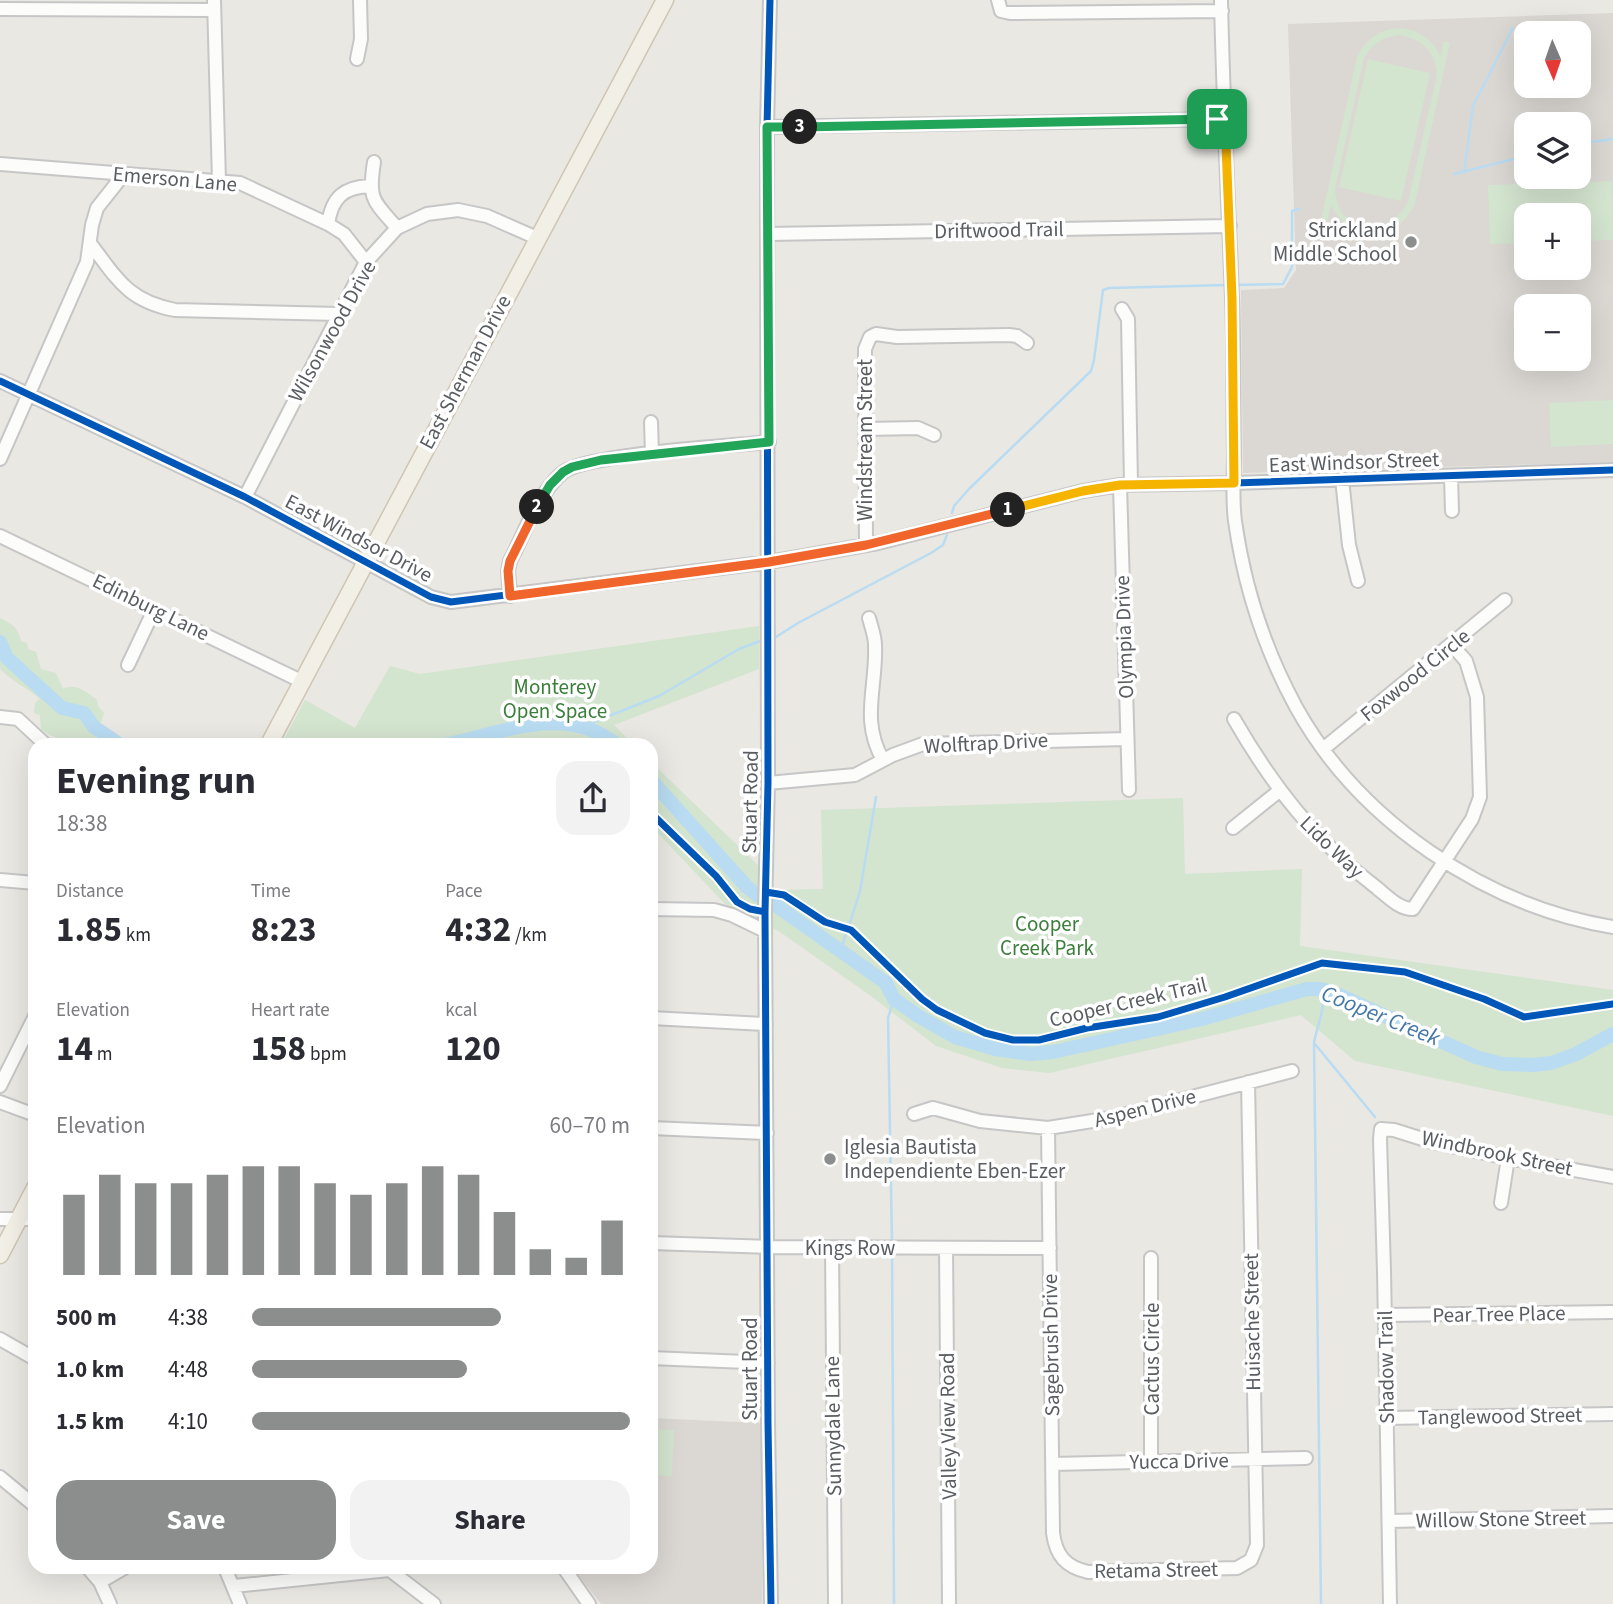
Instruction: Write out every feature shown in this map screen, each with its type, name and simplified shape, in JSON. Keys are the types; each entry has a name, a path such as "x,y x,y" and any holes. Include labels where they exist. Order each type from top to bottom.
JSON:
{"main road":[{"name":"East Sherman Drive","path":"272,738 384,523 665,0"},
{"path":"0,1255 27,1219"}],"street":[{"path":"357,59 361,39 359,0"},
{"name":"Stuart Road","path":"770,0 767,127 769,562 765,931 771,1604"},
{"path":"998,0 1001,11 1010,13 1104,6 1221,6 1232,298 1235,520 1261,629 1296,707 1324,749 1374,806 1408,834 1470,877 1524,903 1613,927"},
{"path":"0,9 82,5 214,5 219,181"},
{"path":"767,127 1225,119"},
{"path":"374,162 370,186 373,201 397,228"},
{"name":"Emerson Lane","path":"0,164 229,181 251,186 344,234 366,262"},
{"path":"0,459 88,261 97,208 124,174"},
{"path":"328,224 330,210 342,193 370,186"},
{"name":"Wilsonwood Drive","path":"244,497 366,262 397,228 428,214 458,210 487,216 537,238"},
{"name":"Driftwood Trail","path":"768,234 1230,226"},
{"path":"90,243 121,284 153,306 175,310 338,314"},
{"name":"Olympia Drive","path":"1122,309 1128,319 1126,484 1129,790"},
{"name":"Windstream Street","path":"866,545 865,349 870,337 876,334 897,337 1009,335 1017,336 1027,343"},
{"name":"East Windsor Drive","path":"0,381 244,497 431,597 451,602 769,562"},
{"path":"651,422 652,454"},
{"path":"865,429 918,428 934,435"},
{"path":"510,596 510,561 543,496 563,472 601,460 769,442"},
{"name":"East Windsor Street","path":"769,562 866,545 1083,491 1126,484 1234,483 1613,470"},
{"path":"1451,476 1452,511"},
{"path":"1342,479 1345,518 1358,581"},
{"name":"Edinburg Lane","path":"0,536 302,681"},
{"name":"Foxwood Circle","path":"1324,749 1505,600"},
{"path":"128,665 155,610"},
{"path":"869,618 875,644 870,705 872,733 883,760"},
{"path":"1445,861 1472,819 1480,797 1477,697 1466,661 1452,645"},
{"path":"0,717 18,719 38,738"},
{"name":"Lido Way","path":"1234,719 1279,791 1320,840 1365,880 1404,909 1413,909 1419,903 1445,861"},
{"name":"Wolftrap Drive","path":"768,783 847,776 867,770 883,760 923,744 1127,738"},
{"path":"1233,828 1279,791"},
{"path":"0,880 28,882"},
{"path":"658,906 714,910 732,915 765,931"},
{"path":"658,1018 766,1024"},
{"path":"0,1086 28,1030"},
{"name":"Aspen Drive","path":"914,1114 933,1108 980,1121 1048,1128 1111,1118 1292,1072"},
{"name":"Huisache Street","path":"1248,1082 1257,1545 1251,1560"},
{"path":"0,1102 28,1112"},
{"path":"658,1128 767,1132"},
{"name":"Sagebrush Drive","path":"1048,1128 1053,1533 1057,1552 1063,1560"},
{"name":"Windbrook Street","path":"1381,1129 1508,1158 1613,1177"},
{"name":"Shadow Trail","path":"1381,1129 1390,1604"},
{"path":"1501,1203 1508,1158"},
{"path":"0,1219 27,1219"},
{"name":"Kings Row","path":"658,1243 832,1248 1050,1248"},
{"name":"Sunnydale Lane","path":"832,1248 835,1604"},
{"name":"Valley View Road","path":"946,1248 949,1604"},
{"name":"Cactus Circle","path":"1151,1258 1151,1460"},
{"name":"Pear Tree Place","path":"1385,1315 1613,1312"},
{"path":"0,1339 28,1355"},
{"path":"658,1359 768,1363"},
{"name":"Tanglewood Street","path":"1387,1418 1613,1414"},
{"name":"Yucca Drive","path":"1053,1464 1306,1458"},
{"path":"0,1477 28,1500"},
{"name":"Willow Stone Street","path":"1388,1521 1613,1517"},
{"name":"Retama Street","path":"1063,1560 1069,1566 1088,1572 1229,1570 1251,1560"},
{"path":"93,1574 110,1604"},
{"path":"100,1582 114,1574"},
{"path":"228,1574 240,1604"},
{"path":"234,1586 343,1574"},
{"path":"395,1574 434,1604"},
{"path":"568,1574 589,1604"}],"shaded area":[{"name":"Strickland Middle School","path":"1613,13 1613,462 1243,473 1241,290 1284,288 1296,270 1288,24"},
{"path":"658,1418 762,1423 762,1604 601,1604 578,1574 658,1574"}],"green space":[{"path":"1398,28 1418,33 1428,39 1440,56 1444,41 1450,43 1415,203 1397,227 1374,235 1350,228 1331,205 1327,221 1321,220 1357,57 1373,37","holes":["1388,37 1408,37 1421,43 1431,53 1437,75 1408,202 1389,222 1365,226 1344,215 1335,189 1364,58 1371,48"]},
{"path":"1368,59 1430,73 1401,201 1339,187"},
{"path":"1612,181 1613,240 1591,241 1591,203 1514,203 1514,243 1490,244 1488,185 1514,184 1514,189 1591,189 1591,182"},
{"path":"1613,400 1613,444 1551,447 1549,403"},
{"path":"0,618 14,626 21,641 27,643 28,649 36,652 41,669 56,673 63,689 76,687 97,700 104,713 95,738 59,738 41,729 40,715 34,713 35,703 40,699 0,669"},
{"name":"Monterey Open Space","path":"759,626 759,669 614,725 627,738 285,738 305,700 355,728 390,666 420,674"},
{"name":"Cooper Creek Park","path":"658,769 760,867 774,890 823,889 821,810 1183,798 1185,874 1302,869 1300,946 1613,990 1613,1116 1355,1061 1301,1015 1049,1073 1002,1068 936,1046 780,932 725,904 658,833"},
{"path":"658,1429 674,1430 672,1476 658,1475"}],"waterway":[{"path":"1464,172 1473,106 1513,28"},
{"path":"1591,142 1613,139"},
{"path":"1454,174 1514,159"},
{"path":"1237,285 1283,284 1292,267 1292,211 1299,209"},
{"path":"952,513 954,506 969,489 1091,371 1103,290 1227,285"},
{"path":"776,637 931,553 943,545 947,535"},
{"path":"584,726 659,696 739,649 760,641"},
{"name":"Cooper Creek","path":"0,642 7,658 62,708 84,713 94,727 110,738"},
{"name":"Cooper Creek","path":"472,738 508,729 554,723 576,725 606,738"},
{"name":"Cooper Creek","path":"658,788 757,895"},
{"path":"849,926 860,891 876,797"},
{"name":"Cooper Creek","path":"774,904 886,983 894,999 918,1016 955,1037 995,1049 1030,1054 1053,1052 1202,1019 1307,989 1332,992 1476,1057 1502,1064 1551,1063 1576,1054 1613,1034"},
{"path":"841,950 846,933"},
{"path":"1321,989 1322,1009 1314,1043 1321,1604"},
{"path":"892,1244 888,1018 894,999"},
{"path":"1315,1044 1375,1117"},
{"path":"892,1250 894,1604"}],"cycle path":[{"path":"770,0 767,127 768,783 765,912 771,1604"},
{"path":"0,381 245,497 431,597 451,602 769,562 878,543 1083,491 1120,485 1613,470"},
{"path":"658,820 716,876 737,902 750,909 765,912"},
{"name":"Cooper Creek Trail","path":"766,892 784,895 825,922 851,930 922,999 937,1010 985,1033 1013,1040 1039,1040 1087,1028 1158,1017 1322,963 1405,972 1484,999 1524,1017 1613,1004"}],"place":[{"name":"Strickland Middle School","path":"1411,242"},
{"name":"Iglesia Bautista Independiente Eben-Ezer","path":"830,1159"}],"route":[{"path":"1217,119 1225,119 1230,226 1234,483 1120,485 1083,491 878,543 769,562 510,596 510,561 543,496 563,472 601,460 769,442 767,127 1217,119"}]}
